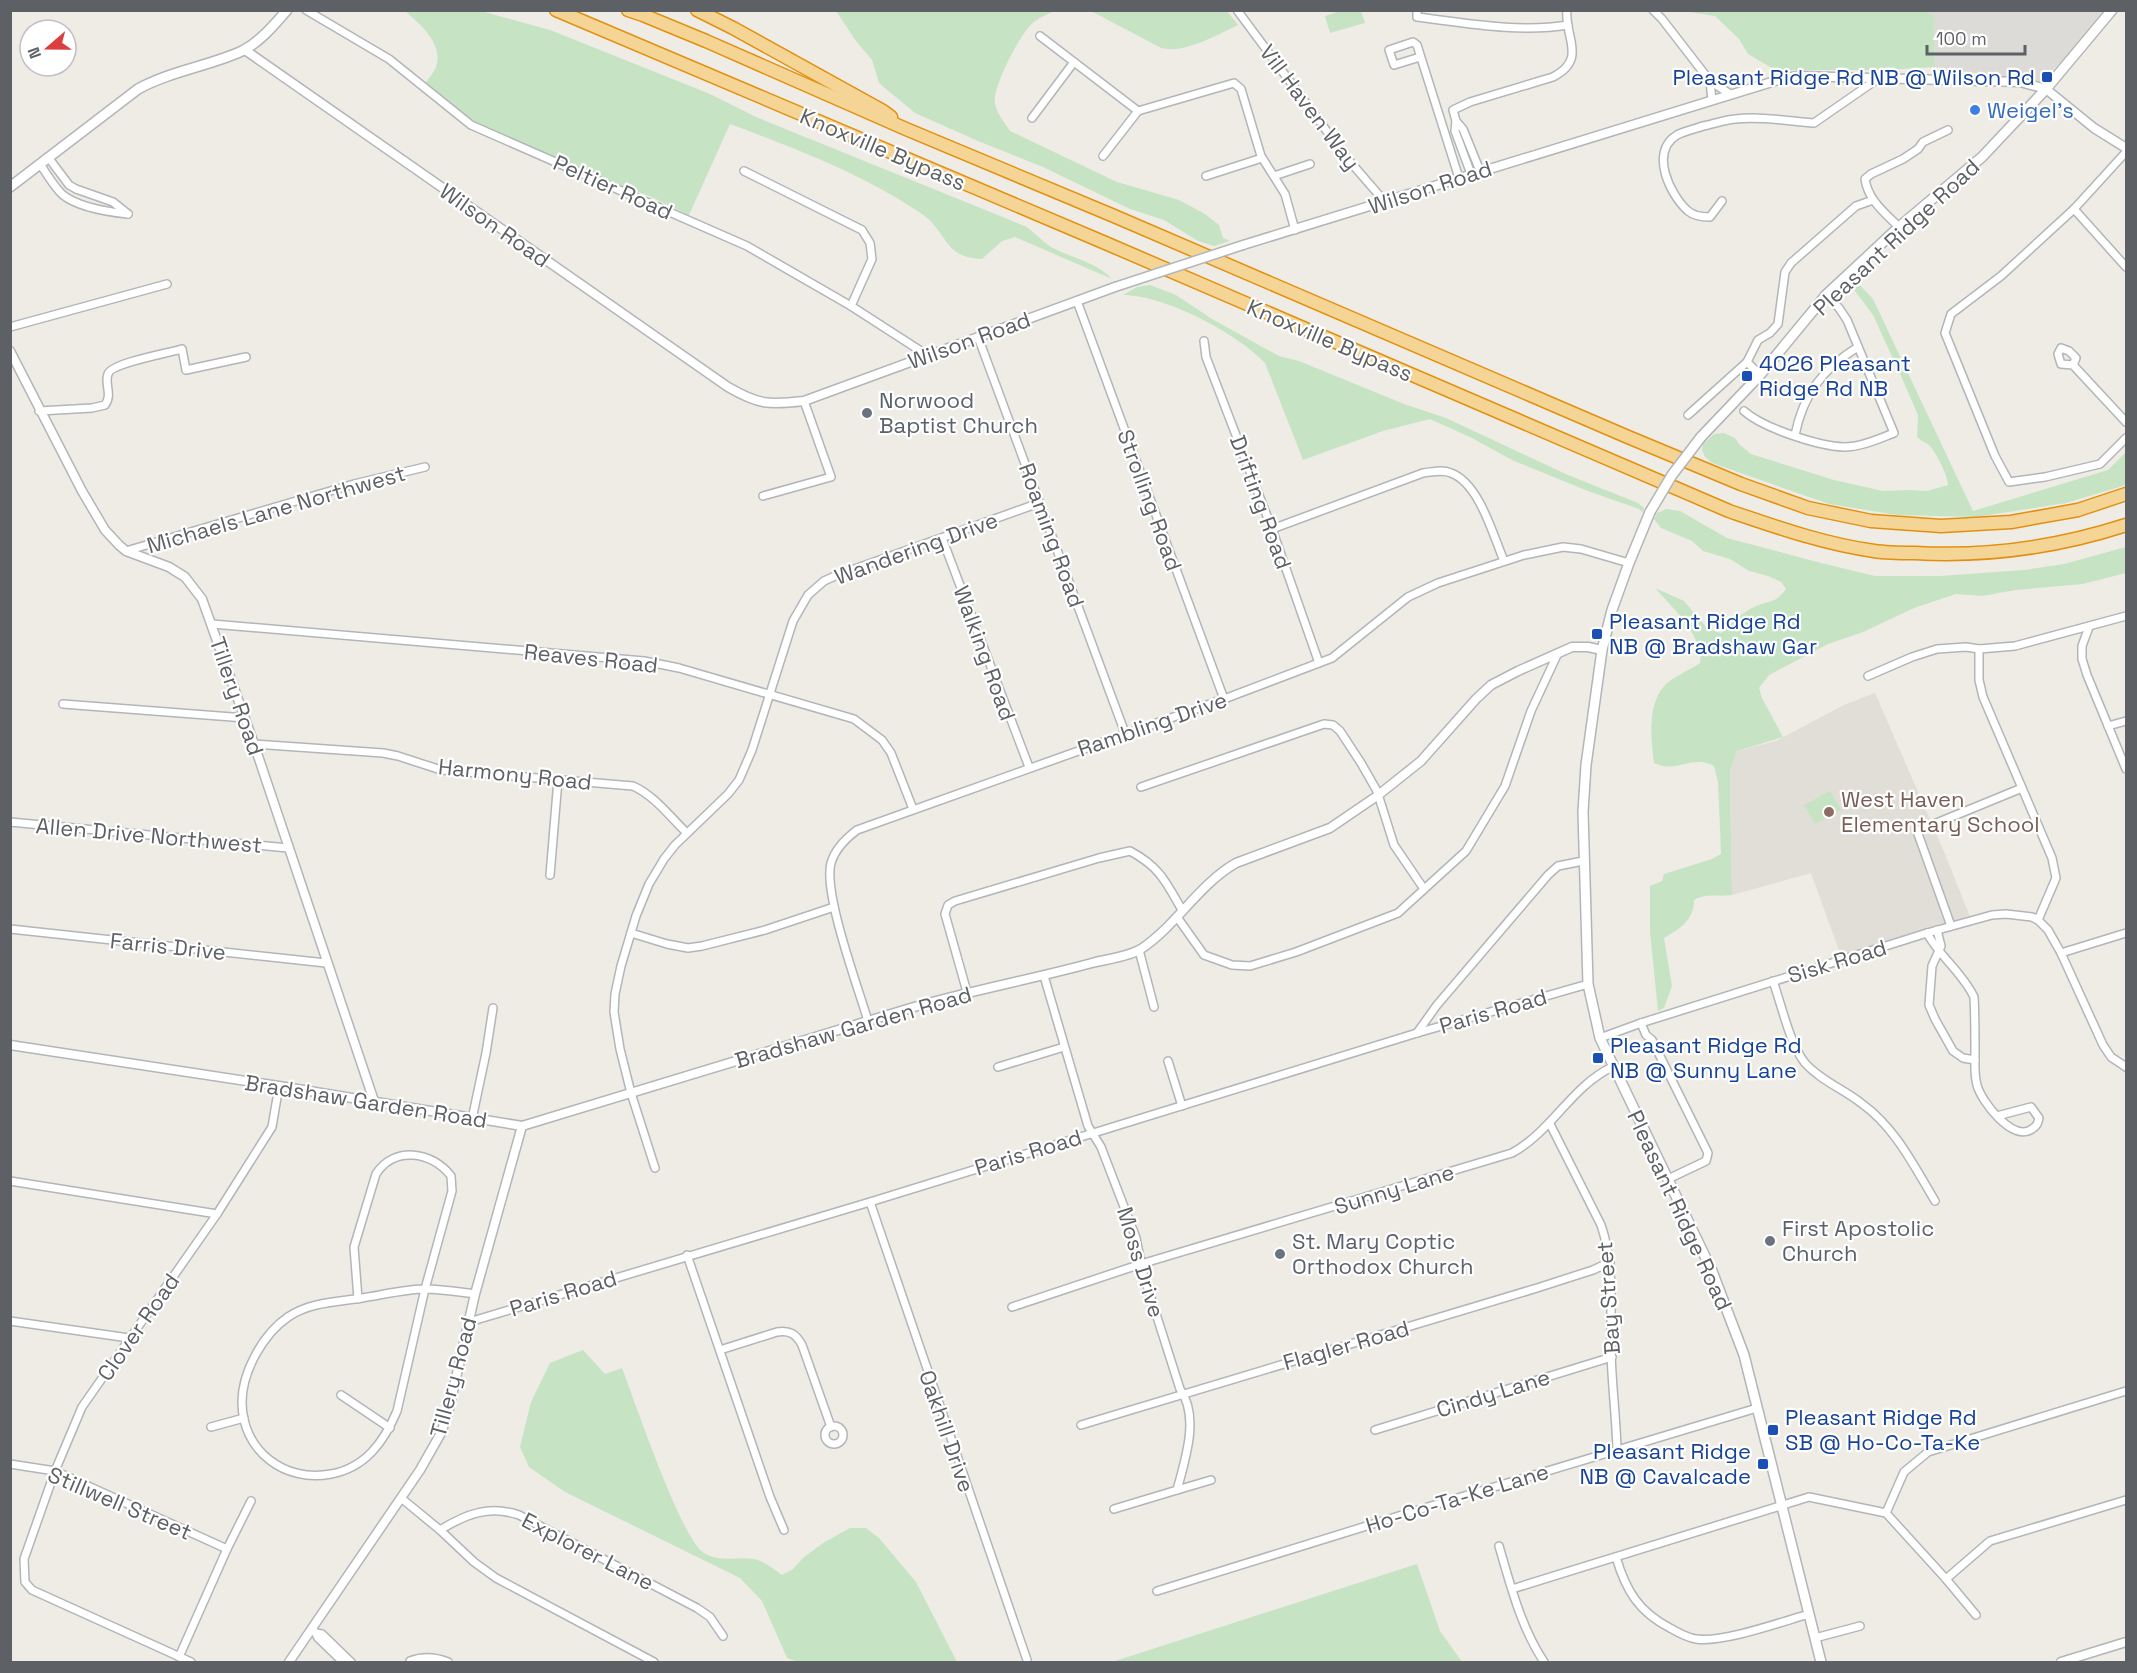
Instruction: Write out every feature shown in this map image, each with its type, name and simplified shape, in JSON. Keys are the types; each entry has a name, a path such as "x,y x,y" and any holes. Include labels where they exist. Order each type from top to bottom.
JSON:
{"highway":[{"name":"Knoxville Bypass","path":"556,10 1729,511 1803,536 1875,551 1947,555 2017,550 2088,538 2127,525"},
{"name":"Knoxville Bypass","path":"628,10 706,41 906,129 1628,437 1741,484 1808,508 1871,521 1941,526 2022,520 2078,510 2127,494"},
{"path":"697,10 883,111 906,129"}],"main road":[{"path":"10,187 138,89 245,50 272,27 287,10"},
{"name":"Pleasant Ridge Road","path":"1821,1662 1744,1354 1708,1262 1612,1067 1600,1038 1588,984 1583,812 1602,650 1612,610 1650,512 1672,475 1701,437 1760,375 1826,295 1899,227 1982,157 2046,88 2112,10"}],"street":[{"name":"Peltier Road","path":"306,10 389,59 471,125 747,246 851,306 927,355"},
{"name":"Vill Haven Way","path":"1237,10 1346,157 1385,202"},
{"path":"1417,10 1417,17 1497,26 1551,28 1568,26"},
{"path":"1475,172 1463,129 1456,121 1453,110 1470,102 1562,73 1574,49 1568,26 1567,10"},
{"path":"1653,10 1710,81 1730,94"},
{"path":"1040,36 1138,111"},
{"path":"1420,57 1394,65 1389,50 1413,42 1417,45 1459,178"},
{"name":"Wilson Road","path":"245,50 728,387 751,400 777,404 804,401 1115,287 1243,245 1730,94 1798,76 2020,82 2046,88"},
{"path":"1032,118 1074,62"},
{"path":"1722,201 1710,217 1703,217 1689,212 1673,192 1665,175 1664,152 1675,136 1693,129 1735,119 1774,119 1814,123 1881,77"},
{"path":"1710,81 1712,100"},
{"path":"1103,156 1138,111 1234,83 1241,89 1262,158 1285,194 1295,230"},
{"path":"2046,88 2094,128 2127,150 2074,209 2001,276 1951,314 1945,333 1995,456 2009,482 2045,477 2100,464 2127,438"},
{"path":"1899,227 1873,200 1867,190 1865,179 1903,159 1918,149 1923,142 1948,130"},
{"path":"39,164 62,194 72,200 106,211 128,214 113,202 69,185 48,157"},
{"path":"1206,176 1262,158"},
{"path":"1274,176 1310,164"},
{"path":"744,171 862,231 870,243 872,259 851,306"},
{"path":"1688,415 1747,362 1758,340 1770,333 1778,324 1785,272 1791,263 1856,206 1873,200"},
{"path":"2074,209 2127,267"},
{"path":"2117,256 2127,254"},
{"path":"10,327 167,284"},
{"path":"1744,411 1764,425 1815,441 1844,447 1867,443 1894,433 1847,320 1826,295"},
{"name":"Strolling Road","path":"1077,301 1224,699"},
{"name":"Roaming Road","path":"978,337 1125,733"},
{"name":"Drifting Road","path":"1204,341 1206,357 1272,529 1319,663"},
{"path":"1795,435 1798,421 1812,390 1838,359 1858,347"},
{"path":"39,411 105,405 110,395 107,375 109,370 119,365 182,350 186,370 246,357"},
{"name":"Tillery Road","path":"10,351 39,411 98,521 111,538 126,550 169,567 185,577 202,599 254,744 374,1101"},
{"path":"1747,362 1760,375"},
{"path":"2073,365 2127,422"},
{"path":"763,495 831,477 804,401"},
{"name":"Michaels Lane Northwest","path":"126,550 354,484 425,467"},
{"path":"1272,529 1423,473 1450,472 1463,479 1472,489 1504,561"},
{"name":"Wandering Drive","path":"655,1168 631,1093 620,1049 614,1012 615,994 636,915 653,878 664,860 739,780 752,750 793,621 803,603 824,581 842,573 1039,502"},
{"name":"Walking Road","path":"942,538 1029,767"},
{"name":"Rambling Drive","path":"868,1021 834,907 830,873 835,853 856,830 1224,699 1332,658 1419,591 1504,561 1546,549 1563,548 1581,549 1629,563"},
{"path":"1868,676 1937,649 2015,646 2127,616"},
{"name":"Reaves Road","path":"212,624 644,661 679,668 855,719 882,740 891,753 913,809"},
{"path":"2089,627 2082,646 2082,659 2127,769"},
{"name":"Bradshaw Garden Road","path":"10,1045 522,1126 967,992 1044,976 1139,950 1164,931 1208,883 1224,870 1236,863 1330,828 1377,796 1421,761 1469,706 1491,685 1572,647 1588,646 1602,650"},
{"path":"1979,649 1978,680 1983,697 2052,858 2056,878 2038,920 2048,930 2061,953 2096,1032 2111,1057 2127,1067"},
{"path":"967,992 946,922 945,909 948,905 1077,864 1130,851 1148,860 1163,876 1180,914 1204,955 1232,965 1250,966 1296,952 1398,913 1466,851 1505,786 1531,711 1558,652"},
{"path":"63,704 245,718"},
{"path":"2108,726 2127,721"},
{"path":"1141,787 1324,724 1333,725 1340,730 1377,791 1394,845 1424,889"},
{"name":"Harmony Road","path":"254,744 383,753 441,770 633,786 654,800 687,834"},
{"path":"550,875 558,780"},
{"path":"1951,926 1917,831 2022,788"},
{"name":"Allen Drive Northwest","path":"10,822 288,848"},
{"path":"1418,1033 1437,1005 1548,875 1558,866 1583,861"},
{"path":"631,933 688,948 765,930 834,907"},
{"name":"Sisk Road","path":"1600,1038 1641,1023 1951,926 1992,915 2006,914 2019,914 2038,920"},
{"name":"Farris Drive","path":"10,930 326,963"},
{"path":"1937,930 1941,946 1932,966 1929,1005 1953,1051 1963,1058 1976,1060"},
{"path":"1927,933 1934,947 1940,951 1974,997 1976,1084 1982,1100 1997,1116 2009,1127 2029,1131 2038,1123 2039,1118 2031,1107 1997,1116"},
{"path":"2061,953 2127,933"},
{"path":"1139,950 1154,1007"},
{"name":"Moss Drive","path":"1044,976 1088,1126 1094,1133 1136,1238 1141,1264 1180,1389 1185,1395 1190,1415 1189,1435 1177,1490"},
{"path":"1773,981 1795,1045 1803,1061 1882,1120 1898,1140 1935,1201"},
{"name":"Paris Road","path":"469,1322 870,1202 1418,1033 1588,984"},
{"path":"472,1119 493,1008"},
{"path":"1641,1023 1646,1035 1652,1040 1708,1153 1706,1161 1668,1179"},
{"path":"998,1067 1064,1047"},
{"path":"1168,1061 1182,1106"},
{"name":"Sunny Lane","path":"1012,1307 1141,1264 1512,1153 1526,1146 1550,1124 1591,1078 1612,1067"},
{"name":"Clover Road","path":"179,1657 32,1590 25,1582 24,1559 55,1472 82,1407 217,1215 272,1127 279,1086"},
{"name":"Bay Street","path":"1550,1124 1601,1225 1606,1240 1610,1262 1617,1449"},
{"name":"Tillery Road","path":"289,1662 314,1631 441,1433 448,1413 475,1294 522,1126"},
{"path":"358,1299 354,1247 376,1174 390,1158 402,1155 418,1156 437,1162 451,1176 452,1191 424,1289 397,1411 390,1428 368,1457 355,1467 342,1472 306,1477 281,1469 262,1453 250,1435 244,1418 242,1402 245,1380 259,1350 277,1326 300,1310 316,1304 358,1299 424,1289 475,1294"},
{"path":"10,1181 217,1215"},
{"name":"Oakhill Drive","path":"870,1202 1027,1660"},
{"path":"687,1255 770,1497 784,1530"},
{"name":"Flagler Road","path":"1081,1425 1537,1288 1593,1270 1610,1262"},
{"path":"10,1321 129,1338"},
{"path":"720,1350 777,1332 785,1331 798,1337 831,1427"},
{"name":"Cindy Lane","path":"1375,1430 1612,1357"},
{"path":"1886,1513 1904,1472 1928,1452 2127,1391"},
{"path":"341,1395 390,1428"},
{"name":"Ho-Co-Ta-Ke Lane","path":"1157,1591 1757,1408"},
{"path":"211,1427 244,1418"},
{"name":"Stillwell Street","path":"10,1464 55,1472 227,1549"},
{"path":"1114,1509 1211,1480"},
{"path":"1512,1589 1809,1497 1886,1513 1947,1579 1976,1615"},
{"path":"401,1498 474,1562 503,1582 654,1662"},
{"path":"1947,1579 1990,1541 2127,1500"},
{"path":"191,1662 179,1657 251,1501"},
{"name":"Explorer Lane","path":"440,1530 476,1512 498,1510 519,1515 697,1608 710,1617 723,1636"},
{"path":"1499,1546 1521,1618 1530,1640 1544,1662"},
{"path":"1616,1557 1627,1587 1653,1619 1696,1639 1726,1637 1809,1614"},
{"path":"1815,1638 1860,1626"},
{"path":"314,1631 318,1638 343,1662"},
{"path":"314,1631 322,1634 351,1662"},
{"path":"2061,1662 2127,1642"},
{"path":"410,1662 418,1658 448,1662"}],"shaded area":[{"path":"1926,11 2112,11 2040,83 1935,67 1934,15"},
{"name":"West Haven Elementary School","path":"1875,693 1970,917 1940,924 1841,956 1811,873 1732,895 1730,771 1737,751 1776,741 1844,705"}],"green space":[{"path":"1343,10 1361,11 1365,23 1330,33 1325,16"},
{"path":"405,11 481,11 550,30 710,94 756,117 1027,227 1053,248 1092,265 1112,279 1015,237 1002,241 982,259 959,254 928,219 897,198 827,163 730,124 689,215 473,122 426,83 436,67 437,50 429,35"},
{"path":"836,11 1055,11 1034,22 1028,28 1010,57 1000,80 995,102 1010,131 1117,182 1179,200 1205,214 1219,225 1223,238 1230,241 1214,246 1198,241 1164,220 1130,209 1043,167 915,113 879,83 872,60"},
{"path":"1091,11 1227,11 1238,25 1190,46 1170,49 1161,48"},
{"path":"1682,11 1926,11 1934,15 1935,67 1885,70 1775,70 1748,54 1739,39 1715,16"},
{"path":"1851,276 1873,299 1973,511 2108,470 2126,452 2126,485 2066,503 1976,517 1897,515 1829,504 1712,463 1705,457 1702,450 1703,444 1714,434 1724,433 1735,438 1751,454 1834,480 1883,491 1927,491 1948,485 1944,470 1935,453 1929,445 1917,437 1918,415 1873,315 1849,283"},
{"path":"1150,285 1176,295 1212,319 1279,356 1299,361 1404,404 1446,418 1568,475 1638,503 1644,508 1643,513 1639,509 1512,460 1430,419 1383,431 1303,460 1265,363 1237,340 1199,318 1159,301 1123,295 1137,287"},
{"path":"1666,509 1680,511 1727,538 1875,576 1940,576 2024,570 2064,564 2126,547 2126,573 2083,584 2016,590 1982,596 1956,594 1914,608 1863,632 1828,644 1769,675 1759,688 1783,737 1737,751 1730,771 1732,895 1708,896 1694,900 1689,918 1681,927 1664,938 1672,986 1664,1008 1658,1011 1650,932 1650,886 1662,881 1664,874 1721,854 1718,782 1714,766 1698,762 1670,766 1654,763 1652,723 1659,694 1667,683 1700,663 1700,653 1692,633 1678,613 1655,588 1684,601 1708,629 1721,633 1745,612 1775,600 1786,589 1781,582 1749,571 1730,559 1703,551 1692,541 1661,528 1654,519 1657,513"},
{"path":"1830,791 1841,810 1815,824 1804,805"},
{"path":"583,1350 605,1374 622,1368 672,1497 695,1543 704,1553 716,1558 758,1560 782,1575 793,1569 804,1557 823,1543 850,1528 866,1528 879,1538 916,1582 957,1662 798,1662 787,1658 762,1601 740,1578 565,1492 529,1467 520,1447 531,1402 550,1363"},
{"path":"1417,1564 1440,1631 1462,1662 1112,1662"}],"place":[{"name":"Pleasant Ridge Rd NB @ Wilson Rd","path":"2047,77"},
{"name":"Weigel's","path":"1975,110"},
{"name":"4026 Pleasant Ridge Rd NB","path":"1747,376"},
{"name":"Norwood Baptist Church","path":"867,413"},
{"name":"Pleasant Ridge Rd NB @ Bradshaw Gar","path":"1597,634"},
{"name":"West Haven Elementary School","path":"1829,812"},
{"name":"Pleasant Ridge Rd NB @ Sunny Lane","path":"1598,1058"},
{"name":"First Apostolic Church","path":"1770,1241"},
{"name":"St. Mary Coptic Orthodox Church","path":"1280,1254"},
{"name":"Pleasant Ridge Rd SB @ Ho-Co-Ta-Ke","path":"1773,1430"},
{"name":"Pleasant Ridge NB @ Cavalcade","path":"1763,1464"}]}
